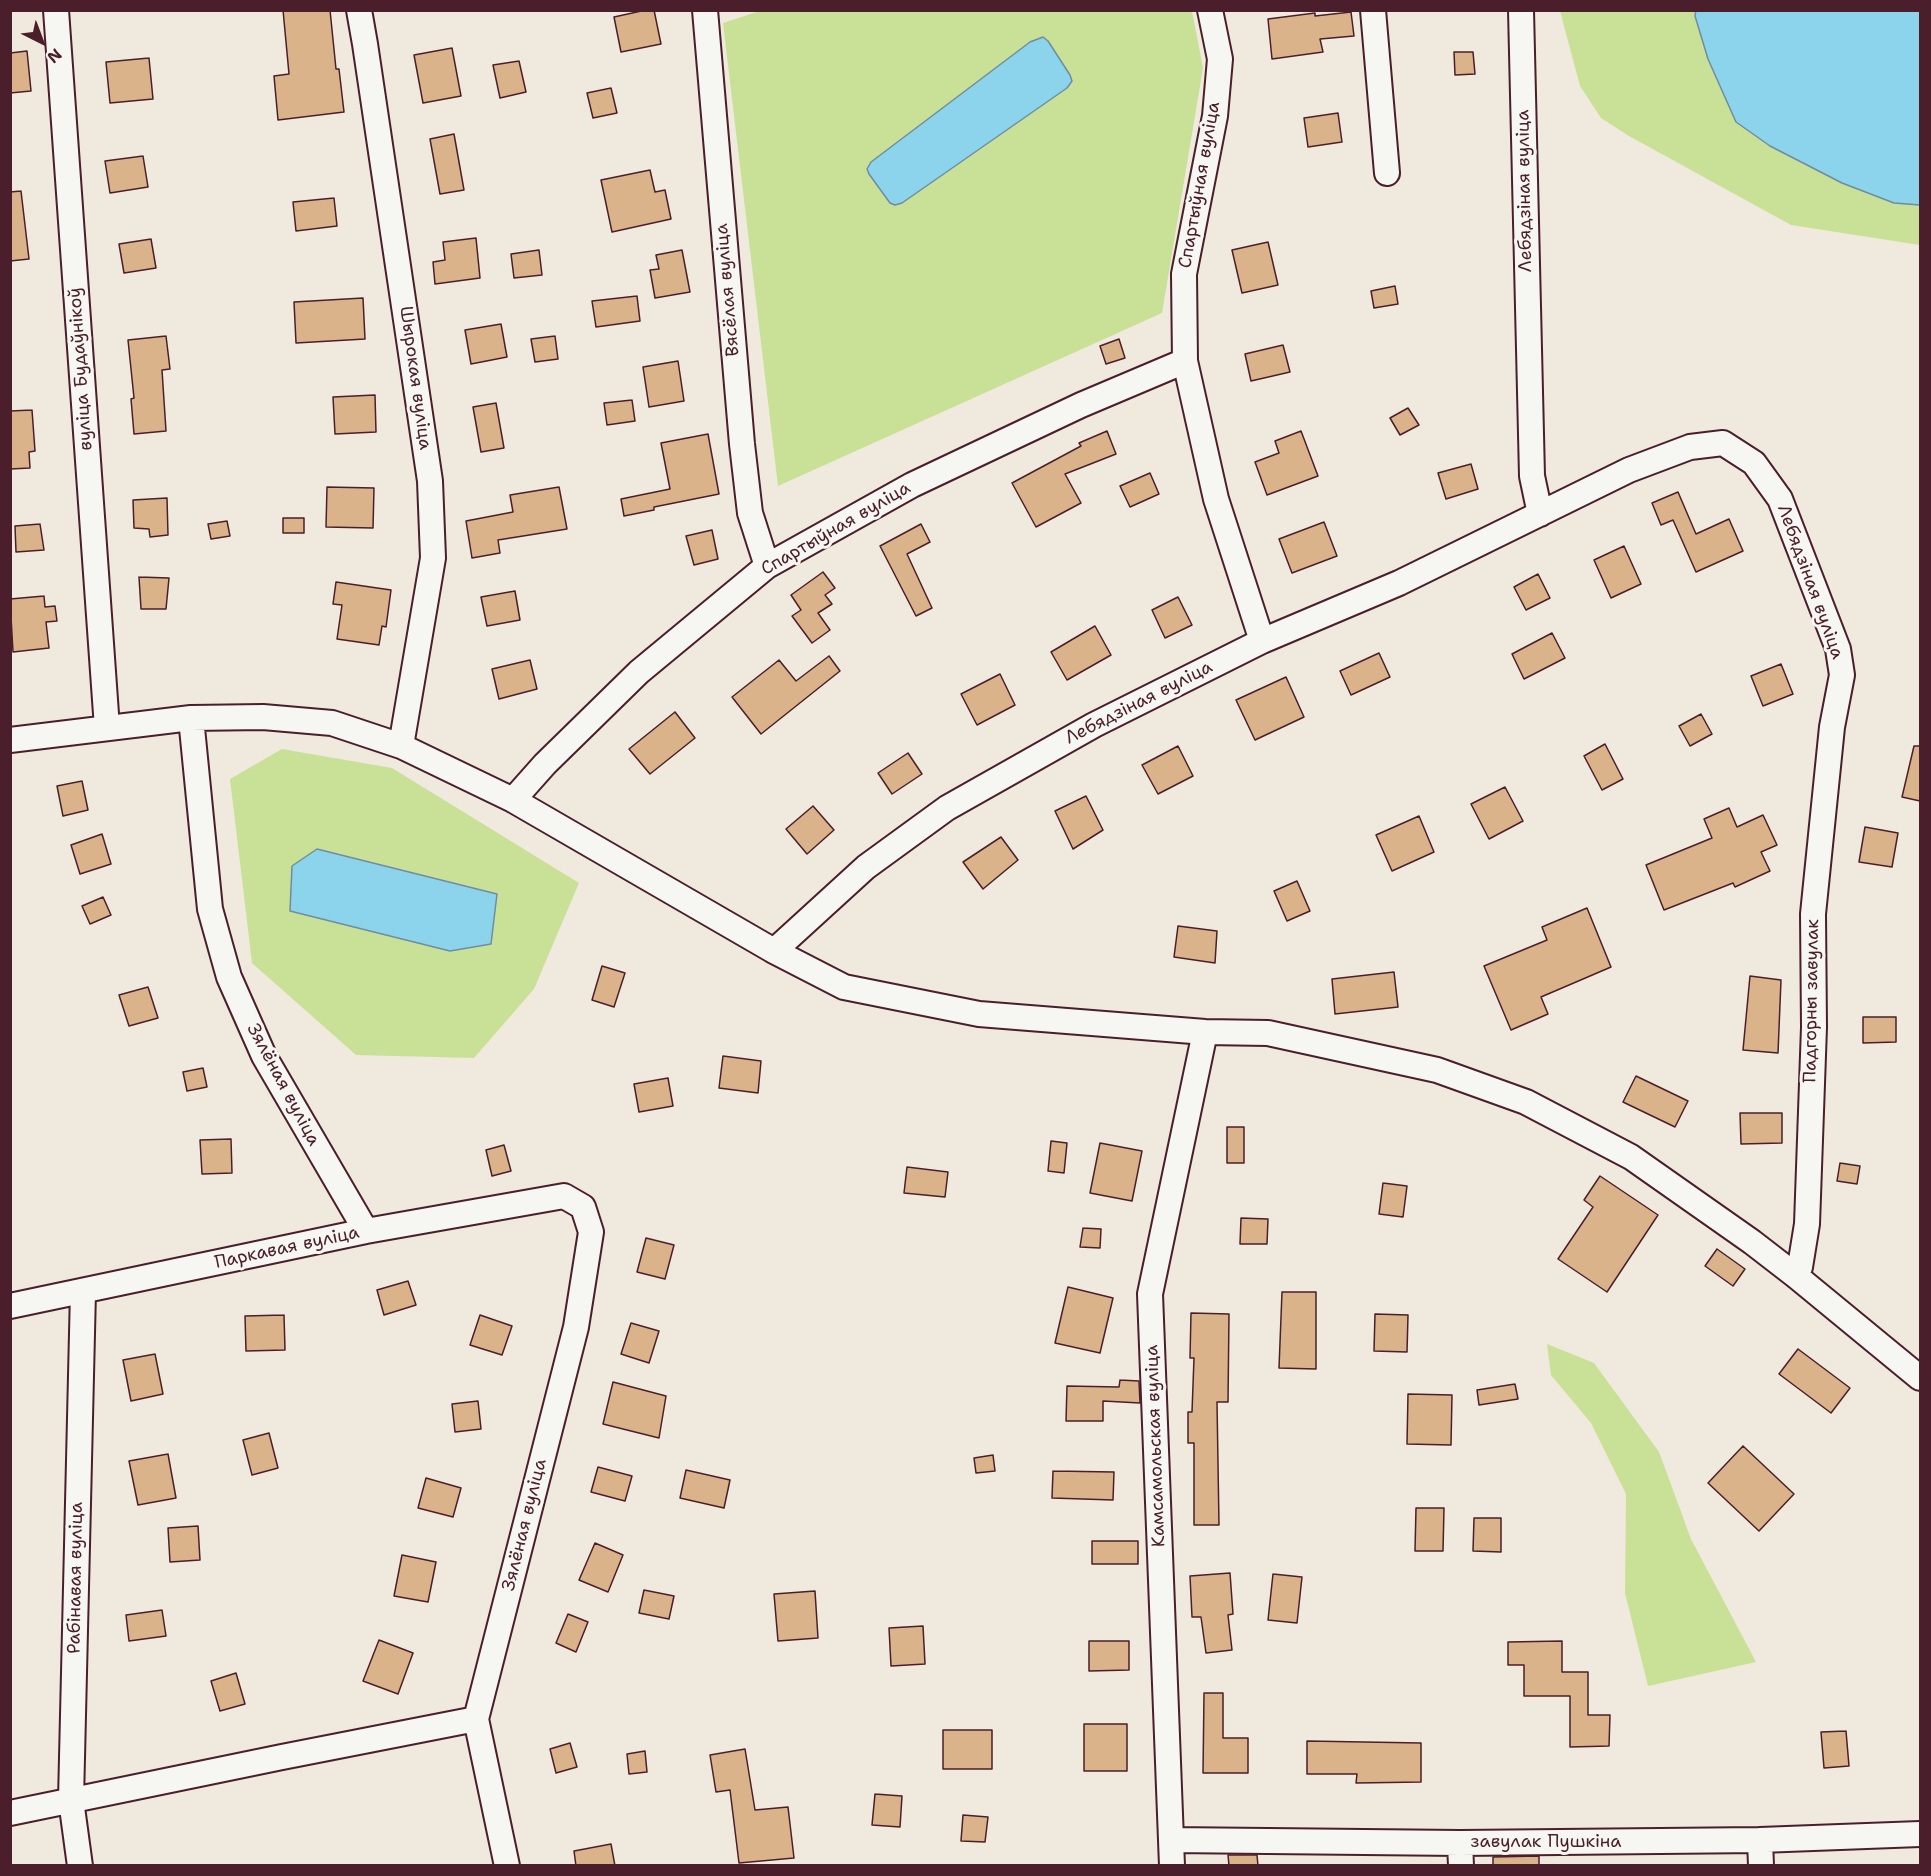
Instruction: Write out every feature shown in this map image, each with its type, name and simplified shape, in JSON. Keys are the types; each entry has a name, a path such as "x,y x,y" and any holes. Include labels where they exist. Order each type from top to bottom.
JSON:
{"street":[{"name":"вуліца Будаўнікоў","path":"56,10 108,728"},
{"name":"Шырокая вуліца","path":"359,10 430,481 433,558 401,746"},
{"name":"Вясёлая вуліца","path":"705,10 742,444 750,513 766,566"},
{"name":"Спартыўная вуліца","path":"1210,10 1220,59 1215,116 1184,274 1185,361 1216,499 1262,641"},
{"path":"1373,10 1387,172"},
{"name":"Лебядзіная вуліца","path":"1521,10 1532,476 1540,514"},
{"name":"Спартыўная вуліца","path":"513,800 545,764 639,672 766,566 912,485 1081,405 1185,361"},
{"name":"Лебядзіная вуліца","path":"774,951 866,867 947,808 1094,724 1262,641 1399,583 1629,470 1690,447 1723,443 1754,463 1780,499 1838,649 1842,675 1832,727"},
{"path":"10,740 191,717 263,717 332,723 401,746 513,800 774,951 844,987 979,1014 1205,1032 1268,1033 1437,1070 1526,1102 1630,1157 1752,1242 1920,1378"},
{"name":"Зялёная вуліца","path":"191,717 210,909 229,977 264,1056 366,1231"},
{"name":"Падгорны завулак","path":"1796,1276 1800,1267 1807,1224 1814,1027 1813,914 1832,727"},
{"name":"Камсамольская вуліца","path":"1172,1866 1150,1294 1205,1032"},
{"name":"Зялёная вуліца","path":"507,1866 476,1719 576,1327 591,1232 583,1207 564,1196"},
{"name":"Паркавая вуліца","path":"10,1306 366,1231 564,1196"},
{"name":"Рабінавая вуліца","path":"80,1866 71,1800 82,1291"},
{"path":"10,1813 282,1756 476,1719"},
{"name":"завулак Пушкіна","path":"1171,1840 1461,1854 1920,1833"},
{"path":"1760,1840 1761,1866"}],"green space":[{"path":"763,10 1192,11 1203,68 1162,313 778,486 723,23"},
{"path":"1560,11 1920,11 1920,245 1791,225 1629,136 1601,118 1580,86"},
{"path":"282,749 392,768 579,883 534,989 474,1058 356,1055 252,963 230,779"},
{"path":"1547,1344 1594,1363 1659,1452 1691,1539 1756,1662 1648,1686 1625,1593 1626,1494 1591,1423 1551,1375"}],"water":[{"path":"1696,10 1920,11 1920,205 1894,203 1842,183 1770,146 1736,122 1708,59 1695,16"},
{"path":"1043,37 1070,75 1072,81 1067,88 902,203 895,205 890,203 869,174 867,169 871,162 1030,42"},
{"path":"317,849 497,894 491,944 450,951 290,911 292,866"}],"building":[{"path":"283,10 330,10 336,69 339,69 344,112 278,120 274,76 289,74"},
{"path":"654,10 661,44 621,52 614,17"},
{"path":"1351,12 1354,36 1320,39 1323,52 1272,59 1268,19 1315,13 1315,16"},
{"path":"452,48 461,96 423,103 414,55"},
{"path":"27,51 31,91 10,93 10,53"},
{"path":"1454,52 1473,52 1475,74 1455,75"},
{"path":"149,58 153,99 110,103 106,62"},
{"path":"519,61 526,92 500,98 493,65"},
{"path":"611,88 617,113 593,118 587,93"},
{"path":"1338,113 1342,142 1308,147 1304,118"},
{"path":"454,134 464,190 440,194 430,139"},
{"path":"143,156 148,187 110,193 105,161"},
{"path":"650,170 655,192 665,190 671,219 612,232 601,180"},
{"path":"21,191 29,259 10,261 10,192"},
{"path":"334,198 337,226 296,231 293,202"},
{"path":"476,238 480,278 435,284 433,262 445,260 443,242"},
{"path":"151,239 156,268 124,273 119,244"},
{"path":"1268,242 1278,285 1242,293 1232,250"},
{"path":"539,250 542,275 514,278 511,254"},
{"path":"682,250 690,292 655,298 650,270 659,269 656,255"},
{"path":"1395,286 1398,304 1374,308 1371,291"},
{"path":"637,296 640,321 596,327 592,301"},
{"path":"363,298 365,339 296,343 294,302"},
{"path":"501,324 507,357 471,364 465,330"},
{"path":"166,336 170,369 162,370 166,431 134,434 131,399 134,398 128,340"},
{"path":"555,336 558,359 535,362 531,339"},
{"path":"1119,339 1125,358 1106,364 1100,346"},
{"path":"1283,345 1290,372 1251,381 1245,354"},
{"path":"678,361 684,401 649,407 643,367"},
{"path":"375,395 376,432 335,434 333,397"},
{"path":"632,400 635,421 607,425 604,403"},
{"path":"496,403 504,448 481,452 473,407"},
{"path":"1408,408 1419,425 1400,435 1390,418"},
{"path":"32,410 35,451 29,452 30,468 10,469 10,411"},
{"path":"1107,431 1116,454 1065,474 1081,503 1036,527 1012,483 1081,446 1079,443"},
{"path":"1301,431 1318,476 1267,495 1255,462 1279,453 1275,441"},
{"path":"708,434 719,494 654,507 654,510 624,516 621,499 670,489 661,443"},
{"path":"1471,464 1478,489 1446,499 1438,473"},
{"path":"1150,473 1159,494 1130,507 1120,486"},
{"path":"327,487 374,488 373,528 326,527"},
{"path":"559,487 567,529 498,540 500,553 472,558 466,521 513,512 510,495"},
{"path":"1678,492 1696,534 1729,519 1743,551 1696,572 1673,520 1661,525 1652,503"},
{"path":"167,498 168,535 150,537 149,529 134,528 133,500"},
{"path":"283,518 304,518 304,533 283,533"},
{"path":"227,521 230,536 211,539 208,524"},
{"path":"1324,522 1337,556 1292,573 1279,539"},
{"path":"40,524 44,550 16,552 15,526"},
{"path":"921,524 930,542 907,554 932,608 916,616 880,546"},
{"path":"712,530 718,559 694,565 686,536"},
{"path":"1624,546 1641,584 1611,598 1594,560"},
{"path":"823,572 835,588 825,595 832,604 818,613 830,630 812,643 792,616 801,610 791,595"},
{"path":"1538,574 1550,598 1526,610 1514,587"},
{"path":"139,577 169,578 166,609 141,609"},
{"path":"336,582 391,590 386,627 382,626 379,645 337,639 342,605 333,604"},
{"path":"515,591 520,620 487,626 481,597"},
{"path":"44,596 45,607 55,606 57,621 46,622 49,648 13,652 10,599"},
{"path":"1178,597 1192,625 1165,638 1152,610"},
{"path":"1095,626 1111,655 1067,680 1051,652"},
{"path":"1552,633 1565,658 1524,679 1512,654"},
{"path":"1379,653 1390,677 1351,695 1340,671"},
{"path":"829,656 840,671 761,734 732,697 779,660 796,681"},
{"path":"530,660 537,689 499,699 492,669"},
{"path":"1781,664 1793,694 1763,706 1751,676"},
{"path":"1000,674 1015,705 977,725 961,694"},
{"path":"1286,677 1304,717 1255,740 1236,700"},
{"path":"675,712 695,738 650,774 629,749"},
{"path":"1701,714 1712,734 1690,746 1679,726"},
{"path":"1605,744 1623,779 1602,790 1584,756"},
{"path":"1178,746 1193,776 1158,794 1142,765"},
{"path":"1914,746 1920,746 1920,801 1902,797"},
{"path":"908,753 922,774 892,794 878,773"},
{"path":"82,781 88,810 63,816 57,786"},
{"path":"1505,787 1523,821 1489,839 1471,804"},
{"path":"1086,796 1103,830 1073,849 1055,811"},
{"path":"813,806 834,830 807,854 786,829"},
{"path":"1729,808 1737,827 1763,815 1777,845 1761,852 1770,871 1735,887 1733,883 1664,910 1646,865 1712,838 1704,819"},
{"path":"1419,816 1434,852 1392,871 1376,835"},
{"path":"1865,827 1898,833 1892,867 1859,862"},
{"path":"102,834 111,864 80,874 71,845"},
{"path":"1001,837 1018,860 983,889 963,862"},
{"path":"1297,881 1310,911 1287,921 1274,891"},
{"path":"103,897 111,915 90,924 82,906"},
{"path":"1587,908 1611,967 1541,997 1548,1014 1511,1030 1484,966 1547,940 1542,927"},
{"path":"1178,926 1217,931 1215,963 1174,957"},
{"path":"602,966 625,973 614,1007 592,1000"},
{"path":"1394,972 1398,1007 1335,1014 1332,979"},
{"path":"1750,976 1781,980 1778,1053 1743,1050"},
{"path":"148,987 158,1018 129,1026 119,995"},
{"path":"1863,1017 1896,1017 1896,1042 1863,1043"},
{"path":"723,1056 761,1061 758,1093 719,1088"},
{"path":"203,1068 207,1087 187,1091 183,1072"},
{"path":"1636,1076 1688,1101 1675,1127 1623,1102"},
{"path":"668,1078 673,1106 639,1112 634,1084"},
{"path":"1740,1113 1782,1113 1782,1143 1741,1144"},
{"path":"1227,1127 1244,1127 1244,1163 1227,1163"},
{"path":"231,1139 232,1173 202,1174 200,1140"},
{"path":"1051,1141 1067,1143 1064,1173 1048,1171"},
{"path":"1100,1143 1142,1151 1132,1201 1090,1193"},
{"path":"504,1145 511,1171 492,1176 486,1150"},
{"path":"1840,1163 1860,1166 1857,1184 1837,1181"},
{"path":"907,1167 948,1172 945,1197 904,1193"},
{"path":"1600,1176 1658,1215 1607,1292 1558,1259 1593,1207 1584,1200"},
{"path":"1383,1183 1407,1186 1403,1217 1379,1214"},
{"path":"1241,1218 1268,1219 1267,1244 1240,1244"},
{"path":"1083,1228 1101,1229 1100,1248 1080,1247"},
{"path":"646,1238 674,1245 665,1279 637,1272"},
{"path":"1717,1249 1745,1269 1733,1286 1705,1266"},
{"path":"408,1281 416,1305 384,1315 377,1290"},
{"path":"1068,1287 1113,1298 1100,1353 1055,1343"},
{"path":"1282,1292 1316,1292 1316,1369 1279,1368"},
{"path":"1191,1313 1229,1314 1228,1402 1217,1402 1219,1525 1194,1525 1194,1443 1188,1443 1188,1412 1192,1412 1194,1358 1190,1358"},
{"path":"1375,1314 1408,1315 1407,1352 1374,1351"},
{"path":"284,1315 285,1350 246,1351 245,1316"},
{"path":"480,1315 512,1326 502,1355 470,1345"},
{"path":"631,1323 659,1331 649,1363 621,1354"},
{"path":"1798,1349 1850,1388 1831,1413 1779,1374"},
{"path":"155,1354 163,1394 131,1401 123,1360"},
{"path":"1120,1380 1139,1381 1140,1403 1103,1401 1103,1421 1066,1421 1067,1386 1119,1387"},
{"path":"613,1382 666,1396 659,1438 603,1424"},
{"path":"1515,1384 1518,1399 1479,1405 1477,1390"},
{"path":"1408,1394 1452,1395 1451,1445 1407,1444"},
{"path":"478,1401 481,1429 455,1432 452,1404"},
{"path":"269,1433 278,1468 252,1475 243,1440"},
{"path":"1743,1446 1794,1494 1759,1531 1708,1483"},
{"path":"168,1454 176,1498 138,1505 129,1461"},
{"path":"993,1455 995,1471 976,1473 974,1458"},
{"path":"598,1467 632,1476 625,1501 591,1492"},
{"path":"686,1470 730,1480 724,1508 680,1498"},
{"path":"1053,1471 1114,1472 1113,1500 1052,1498"},
{"path":"426,1478 461,1488 453,1517 418,1508"},
{"path":"1416,1508 1444,1508 1443,1551 1415,1551"},
{"path":"1474,1518 1501,1518 1501,1552 1473,1551"},
{"path":"198,1526 200,1560 170,1562 168,1528"},
{"path":"1092,1541 1138,1541 1138,1564 1092,1564"},
{"path":"595,1543 623,1555 608,1592 579,1580"},
{"path":"402,1555 436,1562 428,1602 394,1596"},
{"path":"1230,1573 1233,1614 1228,1615 1232,1650 1206,1653 1201,1617 1192,1617 1190,1576"},
{"path":"1273,1574 1302,1577 1297,1623 1268,1620"},
{"path":"644,1590 674,1596 669,1619 639,1613"},
{"path":"815,1591 818,1638 778,1641 774,1594"},
{"path":"162,1610 166,1636 129,1641 126,1615"},
{"path":"568,1614 588,1622 576,1652 556,1643"},
{"path":"923,1626 925,1664 891,1666 889,1628"},
{"path":"379,1640 413,1653 398,1694 363,1681"},
{"path":"1089,1641 1129,1641 1129,1670 1089,1671"},
{"path":"1562,1641 1562,1672 1588,1672 1588,1715 1610,1715 1609,1746 1570,1747 1570,1696 1524,1696 1524,1665 1508,1665 1508,1642"},
{"path":"236,1673 245,1704 220,1711 211,1681"},
{"path":"1204,1693 1223,1693 1223,1738 1248,1738 1248,1773 1203,1773"},
{"path":"1084,1724 1127,1724 1127,1771 1084,1771"},
{"path":"943,1730 992,1730 992,1769 943,1769"},
{"path":"1846,1731 1849,1766 1824,1768 1821,1732"},
{"path":"1307,1741 1421,1743 1421,1782 1356,1783 1357,1774 1307,1774"},
{"path":"570,1743 577,1767 556,1773 550,1749"},
{"path":"745,1749 755,1810 788,1807 794,1858 739,1863 730,1790 716,1792 710,1755"},
{"path":"645,1751 647,1772 629,1774 627,1754"},
{"path":"875,1794 902,1796 900,1827 872,1825"},
{"path":"963,1815 988,1817 985,1842 961,1841"},
{"path":"611,1844 615,1866 576,1866 574,1851"},
{"path":"1228,1855 1257,1855 1258,1866 1229,1866"},
{"path":"1539,1856 1539,1866 1493,1866 1493,1857"}]}
